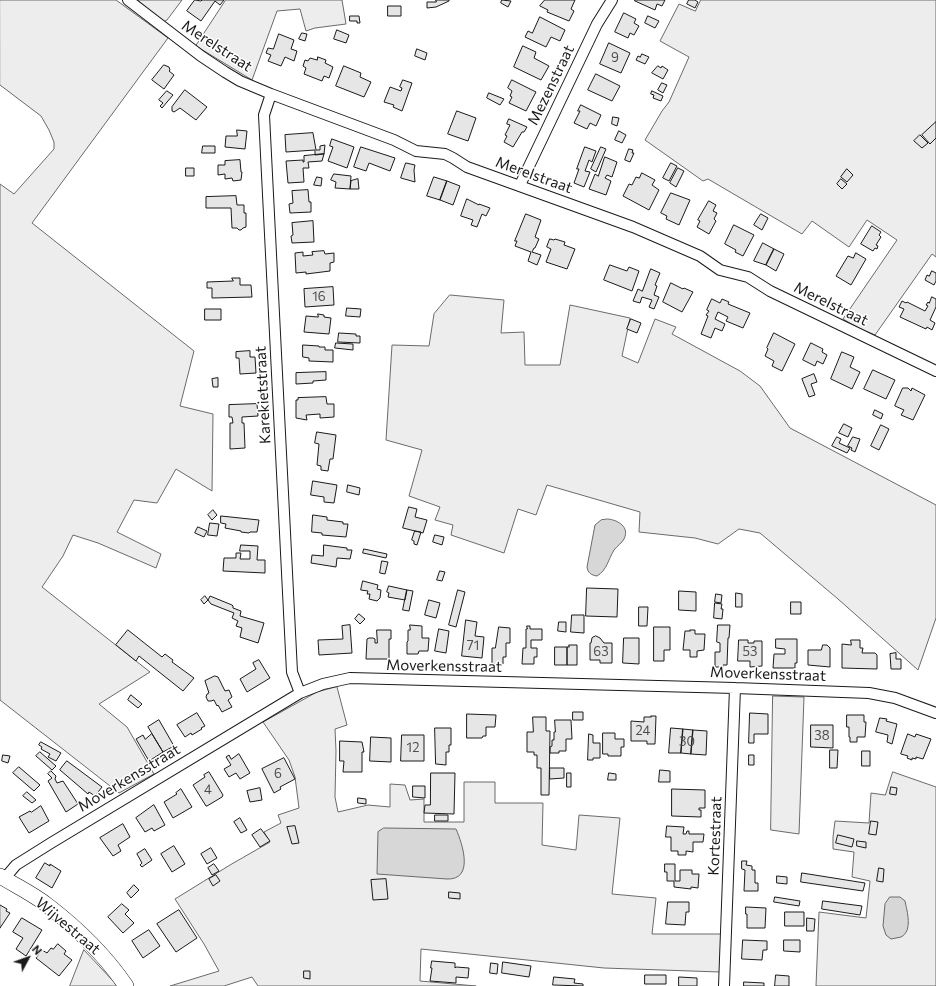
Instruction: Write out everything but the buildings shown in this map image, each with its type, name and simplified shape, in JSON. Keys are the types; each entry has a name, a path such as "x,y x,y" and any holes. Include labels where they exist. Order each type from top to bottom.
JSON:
{"street":[{"name":"Merelstraat","path":"128,0 201,56 225,72 271,94 394,140 416,151 445,154 467,167 520,185 633,228 700,256 720,270 748,277 770,291 936,371"},
{"name":"Mezenstraat","path":"520,185 597,24 612,0"},
{"name":"Karekietstraat","path":"271,94 264,115 292,672 300,693"},
{"name":"Moverkensstraat","path":"2,877 16,864 300,693 323,684 350,678 869,693 895,698 936,713"},
{"name":"Kortestraat","path":"724,986 735,688"},
{"name":"Wijvestraat","path":"2,877 46,905 81,933 102,954 118,973 126,986"}],"shaded area":[{"path":"0,0 116,0 168,38 32,223 194,351 180,406 213,414 212,491 176,469 157,503 134,500 117,532 161,554 156,568 98,543 73,535 63,556 42,587 150,672 99,704 127,727 154,774 119,793 0,700 0,184 14,194 54,149 54,142 41,116 0,85"},
{"path":"138,0 182,0 167,20 163,22"},
{"path":"226,0 342,0 346,24 315,28 306,31 300,9 277,11 252,80 196,46"},
{"path":"701,0 936,0 936,257 932,254 875,335 860,329 843,319 897,240 867,220 849,247 812,221 802,234 708,179 703,181 645,140 669,102 689,57 660,41 679,4 695,11"},
{"path":"450,295 504,300 501,333 524,332 525,365 560,365 570,305 630,318 622,356 638,363 655,319 676,327 672,334 740,371 760,386 790,428 936,505 936,618 918,670 838,599 760,533 739,529 718,544 695,538 639,532 640,512 547,485 536,515 518,509 504,553 451,535 453,525 435,520 440,507 409,496 422,450 386,440 392,345 429,346 434,314"},
{"path":"608,519 616,521 622,525 625,535 623,540 614,550 603,571 595,576 589,572 587,567 595,525 601,520"},
{"path":"337,687 347,725 335,729 335,797 338,812 368,805 390,807 390,784 405,785 410,800 424,799 424,822 464,822 464,782 495,782 495,803 543,803 542,845 576,850 579,815 620,818 612,894 656,898 652,934 722,934 720,972 604,968 421,949 420,981 476,986 258,986 252,977 224,986 170,986 219,971 204,944 175,899 270,842 264,832 281,823 278,815 299,808 295,777 289,760 263,722 317,692"},
{"path":"773,696 804,697 799,834 771,830"},
{"path":"893,772 936,787 936,986 816,986 819,912 866,918 870,881 852,877 854,852 833,849 835,821 869,823 871,793 885,795"},
{"path":"384,828 456,829 464,860 464,868 461,874 455,878 447,879 377,874 378,832"},
{"path":"890,897 900,897 905,901 908,915 908,926 905,934 901,937 891,939 886,935 883,926 885,904"},
{"path":"84,950 115,983 117,986 70,986"}]}
